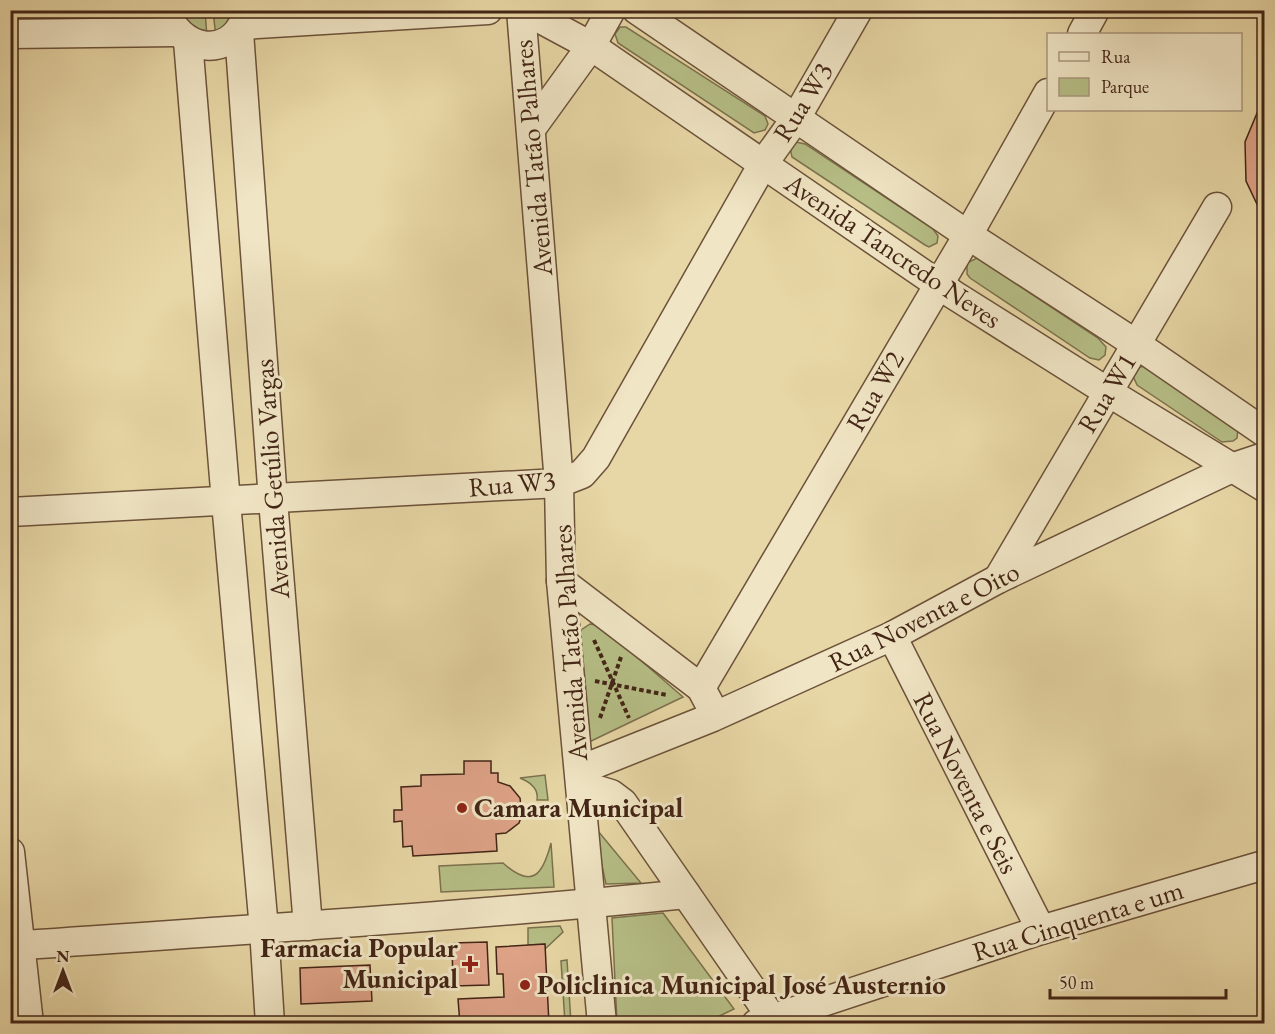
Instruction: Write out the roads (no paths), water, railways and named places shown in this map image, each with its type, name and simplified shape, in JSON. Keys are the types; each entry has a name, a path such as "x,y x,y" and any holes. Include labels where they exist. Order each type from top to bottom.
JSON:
{"street":[{"path":"10,34 177,28 200,45 217,45 226,42 243,22 488,10"},
{"name":"Avenida Tancredo Neves","path":"523,10 591,46 938,284 1108,392 1264,487"},
{"name":"Avenida Tatão Palhares","path":"523,10 559,483 561,581 602,1023"},
{"path":"531,129 591,46 610,10"},
{"name":"Avenida Tancredo Neves","path":"637,10 968,235 1136,344 1264,432"},
{"name":"Rua W3","path":"10,512 273,500 559,483 582,474 596,458 764,164 796,118 858,10"},
{"path":"1083,33 1095,10"},
{"name":"Avenida Getúlio Vargas","path":"243,22 273,500 308,926"},
{"name":"Avenida Getúlio Vargas","path":"177,28 226,502 264,929 270,1023"},
{"name":"Rua W2","path":"689,692 968,235 1047,95"},
{"name":"Rua W1","path":"998,579 1217,207"},
{"name":"Rua Noventa e Oito","path":"580,777 892,636 998,579 1234,467 1264,458"},
{"path":"561,581 689,692 710,706 713,717"},
{"name":"Rua Noventa e Seis","path":"892,636 1041,930"},
{"path":"580,777 623,803 686,894 768,1021"},
{"path":"10,852 15,945 30,1023"},
{"name":"Rua Cinquenta e um","path":"768,1021 1041,930 1264,866"},
{"path":"15,945 308,926 686,894"}],"place":[{"name":"Camara Municipal","path":"462,808"},
{"name":"Farmacia Popular Municipal","path":"470,964"},
{"name":"Policlinica Municipal José Austernio","path":"525,985"}]}
